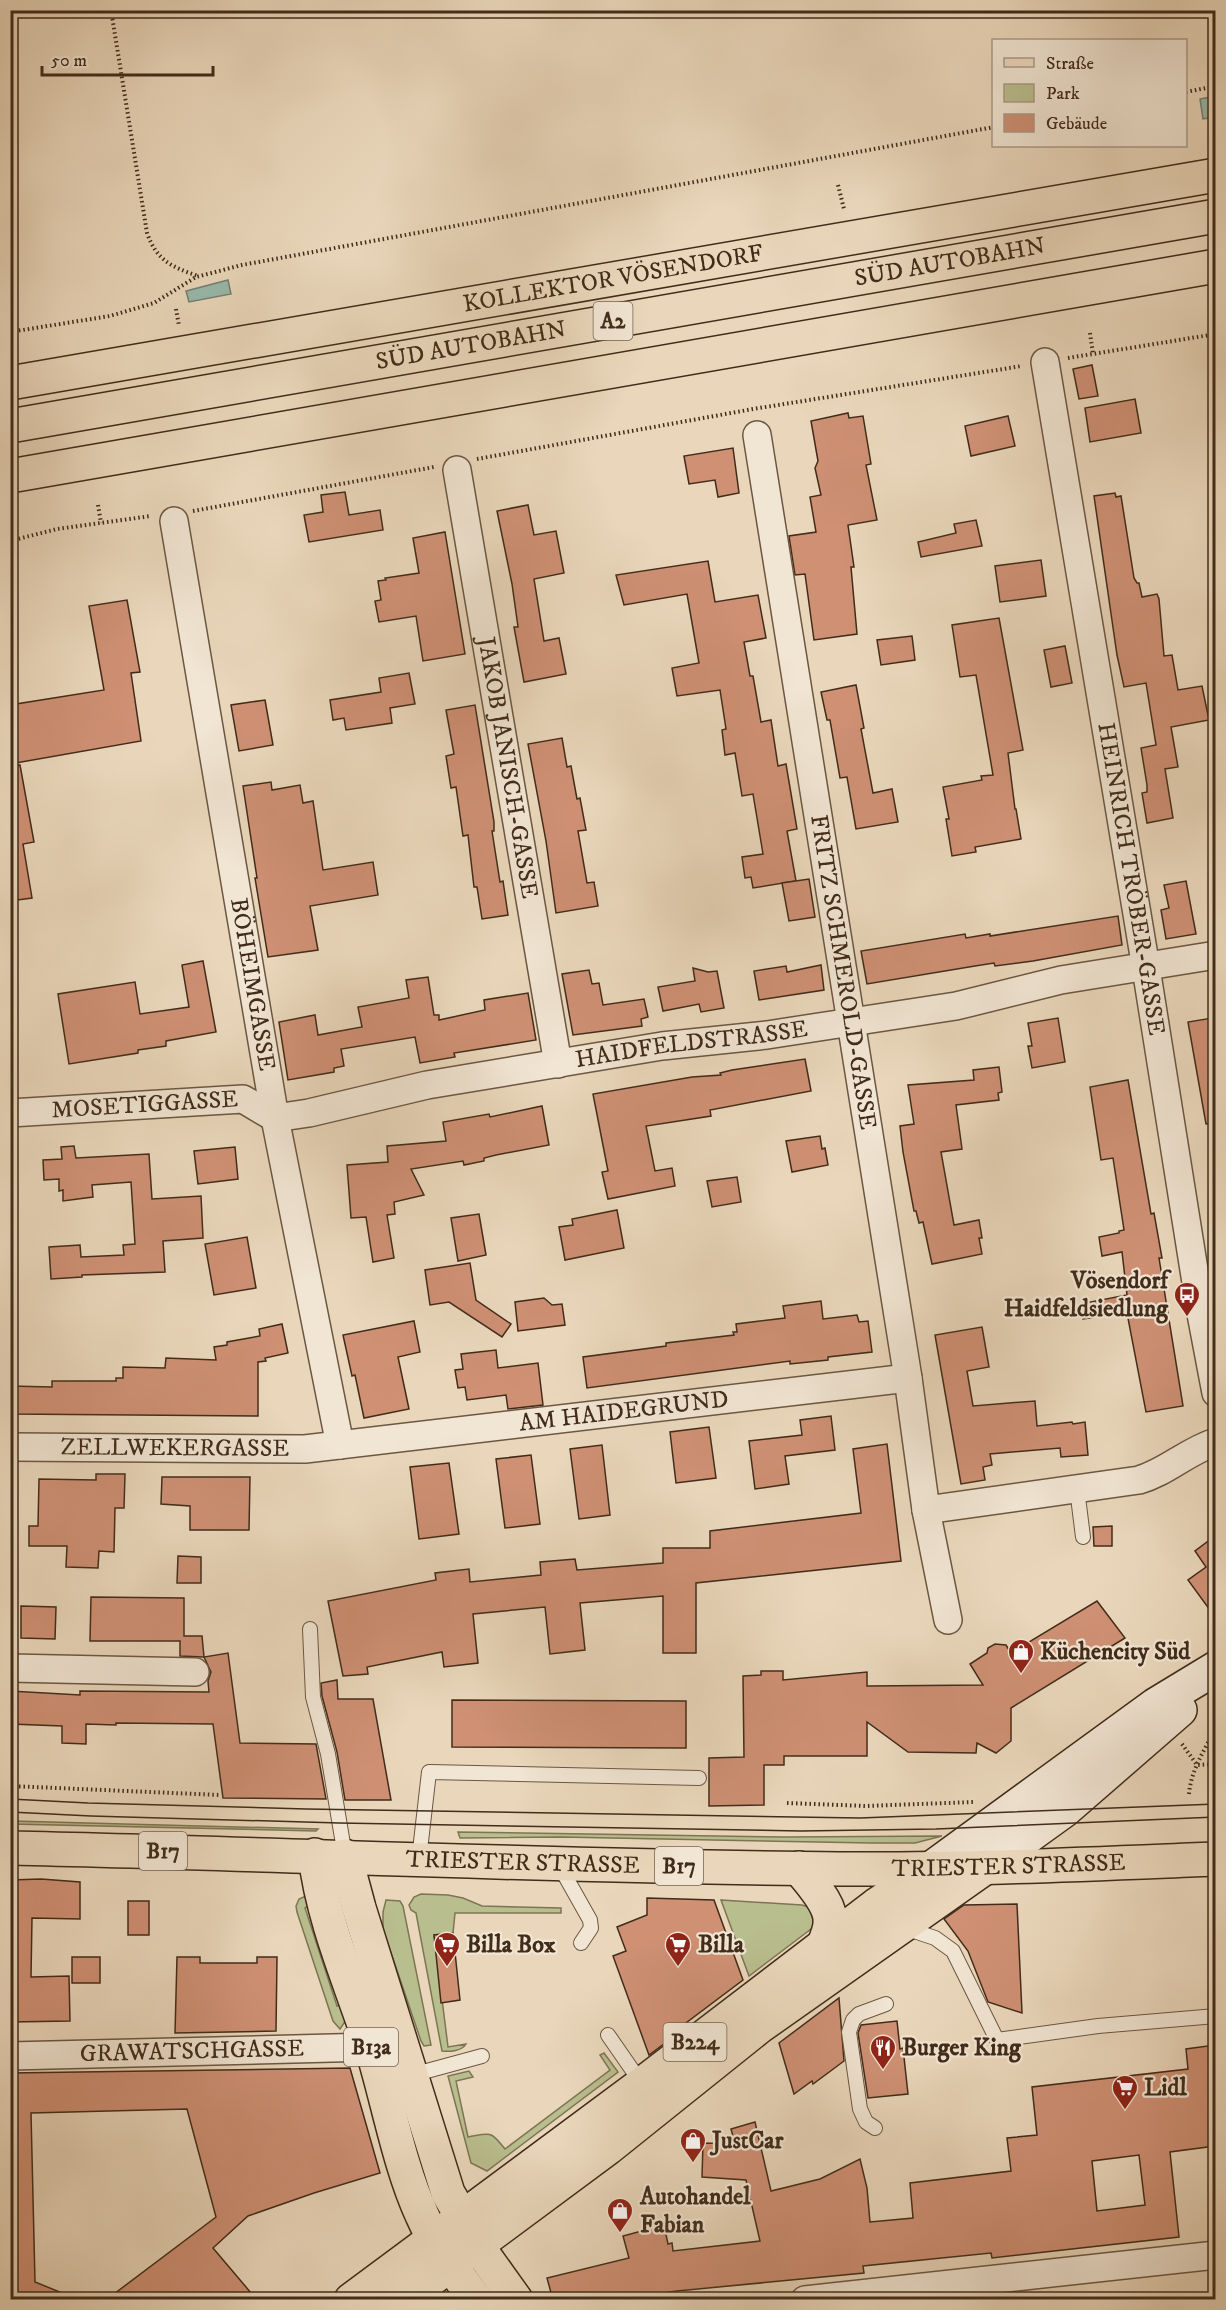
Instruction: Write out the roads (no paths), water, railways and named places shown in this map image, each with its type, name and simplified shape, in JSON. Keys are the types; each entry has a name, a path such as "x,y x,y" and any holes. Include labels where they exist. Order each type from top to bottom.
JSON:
{"main road":[{"name":"KOLLEKTOR VÖSENDORF","path":"10,383 1215,175"},
{"name":"SÜD AUTOBAHN","path":"10,426 1215,216"},
{"name":"SÜD AUTOBAHN","path":"10,476 1215,266"},
{"path":"930,1869 1155,1705 1215,1668"},
{"path":"986,1867 1065,1810 1215,1678"},
{"name":"TRIESTER STRASSE","path":"10,1848 799,1868 930,1869 1215,1858"},
{"name":"B13a","path":"330,1856 320,1888 372,2047 420,2212 456,2241 516,2300"},
{"name":"B13a","path":"330,1856 359,1908 448,2193 456,2241 476,2300"},
{"name":"B224","path":"351,2300 456,2241 608,2148 759,2027 986,1867"},
{"path":"799,1868 820,1897 829,1915 831,1922 825,1942"},
{"name":"B224","path":"404,2300 456,2241 642,2084 825,1942 930,1869"}],"street":[{"name":"HEINRICH TRÖBER-GASSE","path":"1045,362 1215,1393"},
{"name":"FRITZ SCHMEROLD-GASSE","path":"757,435 852,1021 908,1378 926,1510 948,1620"},
{"name":"JAKOB JANISCH-GASSE","path":"457,465 558,1064"},
{"name":"BÖHEIMGASSE","path":"167,519 275,1118 340,1445"},
{"name":"HAIDFELDSTRASSE","path":"275,1118 328,1110 427,1085 662,1046 767,1035 956,1005 1061,981 1215,955"},
{"name":"MOSETIGGASSE","path":"10,1113 243,1099 275,1118"},
{"name":"AM HAIDEGRUND","path":"340,1445 908,1378"},
{"path":"926,1510 1151,1476 1192,1451 1215,1442"},
{"name":"ZELLWEKERGASSE","path":"10,1447 305,1449 340,1445"},
{"path":"10,1668 195,1672"},
{"name":"GRAWATSCHGASSE","path":"10,2056 372,2047"},
{"path":"805,2300 1215,2255"}],"lane":[{"path":"1077,1489 1083,1537"},
{"path":"310,1629 313,1696 328,1754 330,1856"},
{"path":"419,1859 429,1772 699,1778"},
{"path":"558,1863 590,1920 591,1928 581,1943"},
{"path":"900,1926 935,1938 953,1951 997,2040 1098,2026 1215,2016"},
{"path":"875,2128 866,2122 860,2109 849,2032 859,2014 886,2004"},
{"path":"608,2036 642,2084"},
{"path":"412,2075 482,2056"}],"tram line":[{"path":"10,1799 306,1809 860,1818 1216,1804"},
{"path":"10,1812 339,1823 801,1831 936,1829 1216,1817"}],"place":[{"name":"Vösendorf Haidfeldsiedlung","path":"1187,1318"},
{"name":"Küchencity Süd","path":"1021,1675"},
{"name":"Billa Box","path":"447,1968"},
{"name":"Billa","path":"678,1968"},
{"name":"Burger King","path":"883,2071"},
{"name":"Lidl","path":"1125,2111"},
{"name":"JustCar","path":"693,2164"},
{"name":"Autohandel Fabian","path":"620,2234"}]}
